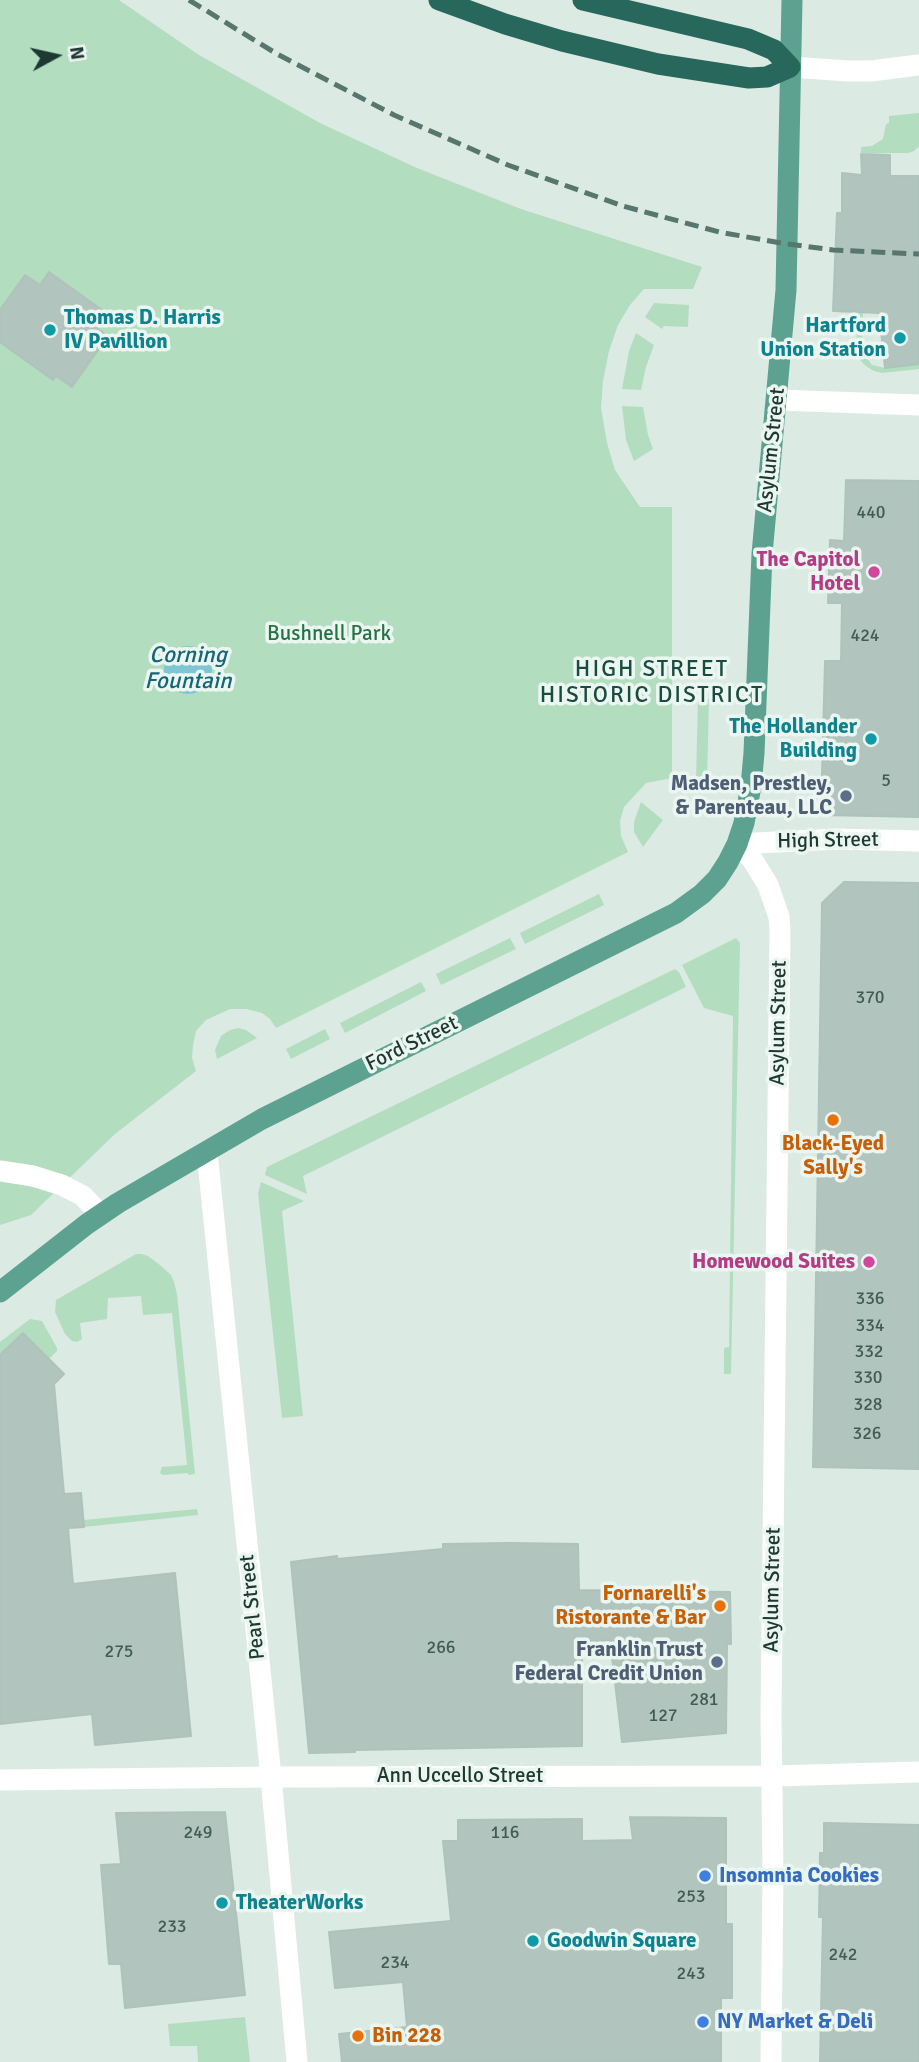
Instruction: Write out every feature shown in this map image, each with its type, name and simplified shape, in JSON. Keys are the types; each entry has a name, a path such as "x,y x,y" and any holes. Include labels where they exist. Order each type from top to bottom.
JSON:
{"highway":[{"path":"439,0 562,41 677,68 749,78 766,77 790,67 774,50 748,39 583,0"}],"main road":[{"name":"Asylum Street","path":"771,2062 780,932 779,917 768,885 752,859 737,844 747,811 753,772 762,554 786,290 792,0"},
{"path":"790,67 871,71 919,65"},
{"path":"778,400 919,405"},
{"name":"High Street","path":"737,844 836,839 919,841"},
{"name":"Ford Street","path":"0,1292 100,1214 270,1115 676,913 694,901 716,879 737,844"},
{"name":"Pearl Street","path":"207,1152 271,1777 297,2062"},
{"path":"0,1171 33,1176 62,1185 83,1196 100,1214"},
{"name":"Ann Uccello Street","path":"0,1780 773,1776 919,1772"}],"green space":[{"name":"Bushnell Park","path":"0,0 119,0 199,55 320,123 417,168 521,209 702,267 693,289 644,289 630,305 618,325 603,381 601,408 615,470 640,507 672,507 672,778 646,783 624,807 620,821 621,836 628,852 276,1028 262,1013 246,1009 230,1009 206,1020 196,1031 193,1045 192,1058 196,1071 115,1134 31,1215 0,1225"},
{"path":"919,113 919,146 914,151 861,153 861,147 872,146 883,139 889,116"},
{"path":"654,303 689,305 688,327 664,326 662,329 645,317"},
{"path":"856,312 863,312 862,349 872,365 885,368 919,364 919,369 882,373 866,366 857,350"},
{"path":"636,333 654,345 641,390 622,389 629,351"},
{"path":"622,406 643,407 653,449 634,461 626,440"},
{"path":"698,698 709,699 707,781 696,780"},
{"path":"641,802 663,820 643,847 634,832 634,822"},
{"path":"599,894 604,905 525,944 520,933"},
{"path":"510,938 516,949 441,985 436,974"},
{"path":"736,938 740,943 731,1374 724,1374 724,1348 729,1347 733,1016 704,1008 682,965"},
{"path":"675,969 686,987 303,1176 307,1194 265,1175 267,1167"},
{"path":"421,982 426,991 345,1033 340,1023"},
{"path":"238,1028 257,1038 217,1059 215,1050 221,1036"},
{"path":"325,1029 330,1039 291,1059 286,1049"},
{"path":"261,1182 304,1201 282,1211 303,1416 282,1418 258,1193"},
{"path":"136,1254 148,1256 171,1275 177,1294 195,1474 160,1473 162,1467 187,1465 172,1313 143,1315 141,1296 108,1298 107,1319 80,1323 82,1339 77,1342 65,1334 55,1312 56,1300"},
{"path":"30,1319 42,1321 57,1351 49,1359 23,1333 0,1355 0,1342"},
{"path":"197,1509 198,1515 84,1527 84,1520"},
{"path":"245,2017 250,2062 198,2062 197,2046 170,2046 168,2024"}],"water":[{"name":"Corning Fountain","path":"188,646 205,653 212,670 205,687 188,694 171,687 164,670 171,653"}],"building":[{"path":"861,154 890,155 890,176 919,176 919,364 885,368 879,313 833,311 837,213 842,213 842,173 862,175"},
{"name":"Thomas D. Harris IV Pavillion","path":"49,272 102,310 92,325 108,336 72,387 56,376 53,380 0,342 0,310 25,275 40,285"},
{"path":"846,480 919,481 919,817 821,815 825,661 841,661 842,603 828,603 830,540 844,541"},
{"path":"844,882 919,883 919,1469 813,1467 822,903"},
{"path":"23,1333 64,1374 54,1384 64,1494 81,1493 84,1527 68,1528 73,1584 175,1573 191,1736 95,1745 92,1714 0,1724 0,1355"},
{"path":"443,1544 578,1544 579,1590 730,1592 731,1644 727,1644 726,1733 622,1742 610,1640 582,1642 582,1746 309,1753 291,1562 443,1549"},
{"path":"225,1812 245,1995 125,2008 121,1964 109,1964 101,1865 121,1864 116,1813"},
{"path":"630,1817 726,1818 726,1924 732,1924 732,1998 721,1998 721,2062 342,2062 339,2034 407,2027 403,1982 335,1988 329,1932 451,1921 443,1841 458,1841 458,1820 582,1819 582,1841 633,1840"},
{"path":"824,1823 919,1825 919,2062 820,2062 823,1917 819,1917 820,1853 824,1853"}],"railway":[{"path":"189,0 277,54 394,115 508,165 623,206 719,232 781,243 833,250 919,254"}],"place":[{"name":"Thomas D. Harris IV Pavillion","path":"50,330"},
{"name":"Hartford Union Station","path":"900,338"},
{"name":"The Capitol Hotel","path":"874,572"},
{"name":"The Hollander Building","path":"871,739"},
{"name":"Madsen, Prestley, & Parenteau, LLC","path":"846,796"},
{"name":"Black-Eyed Sally's","path":"833,1120"},
{"name":"Homewood Suites","path":"869,1262"},
{"name":"Fornarelli's Ristorante & Bar","path":"720,1606"},
{"name":"Franklin Trust Federal Credit Union","path":"717,1662"},
{"name":"Insomnia Cookies","path":"705,1876"},
{"name":"TheaterWorks","path":"222,1903"},
{"name":"Goodwin Square","path":"533,1941"},
{"name":"NY Market & Deli","path":"703,2022"},
{"name":"Bin 228","path":"358,2036"}],"district":[{"name":"HIGH STREET HISTORIC DISTRICT","path":"652,683"}]}
